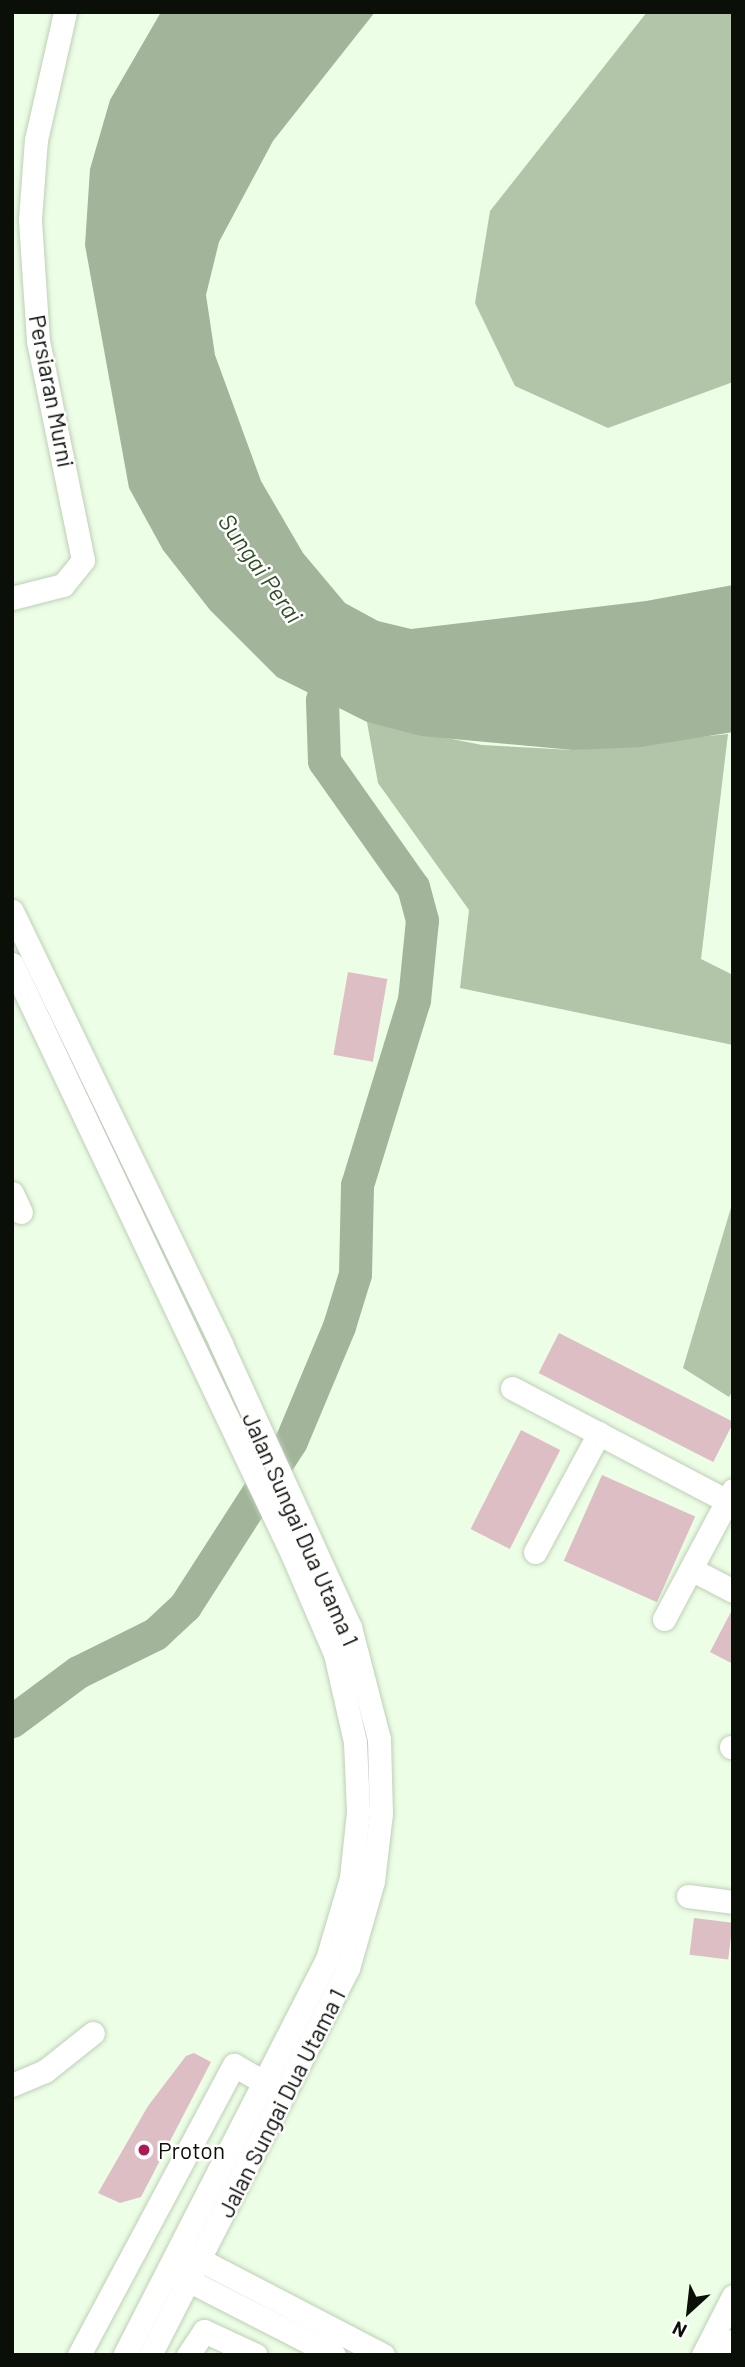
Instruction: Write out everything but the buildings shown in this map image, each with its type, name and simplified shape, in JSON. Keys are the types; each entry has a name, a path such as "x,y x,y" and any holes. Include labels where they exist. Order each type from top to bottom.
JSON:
{"street":[{"name":"Persiaran Murni","path":"12,598 63,585 83,560 38,341 30,219 36,140 65,12"},
{"name":"Jalan Sungai Dua Utama 1","path":"12,911 215,1332 239,1416 346,1692 355,1742 358,1812 343,1912 327,1959 267,2084 186,2266 150,2355"},
{"name":"Jalan Sungai Dua Utama 1","path":"12,964 239,1416 315,1549 350,1627 379,1739 381,1813 373,1881 348,1968 186,2266 124,2355"},
{"path":"512,1388 730,1495 664,1619"},
{"path":"535,1552 599,1433"},
{"path":"691,1569 733,1591"},
{"path":"688,1896 733,1902"},
{"path":"12,2085 45,2071 93,2033"},
{"name":"Jalan Sungai Dua Utama 1","path":"79,2355 234,2065 267,2084"},
{"path":"186,2266 334,2355"},
{"path":"186,2266 383,2355"},
{"path":"703,2355 733,2296"},
{"path":"188,2355 204,2331 256,2355"},
{"path":"726,2355 733,2341"}],"shaded area":[{"path":"647,12 733,12 733,382 608,428 515,386 475,303 490,211"},
{"path":"367,722 482,745 573,750 728,734 701,959 733,975 733,1045 460,988 469,910 378,783"},
{"path":"733,1201 733,1390 729,1397 683,1368"}],"water":[{"name":"Sungai Perai","path":"161,12 375,12 273,141 219,242 206,295 215,355 261,481 303,553 345,603 378,621 411,629 646,601 733,585 733,732 641,747 573,750 421,736 367,722 277,677 210,610 163,550 129,488 85,245 90,169 110,100"}],"waterway":[{"path":"12,1721 78,1672 155,1634 185,1606 291,1441 339,1326 355,1274 357,1185 414,1000 422,920 413,887 324,761 322,700 336,658"}],"place":[{"name":"Proton","path":"144,2150"}]}
